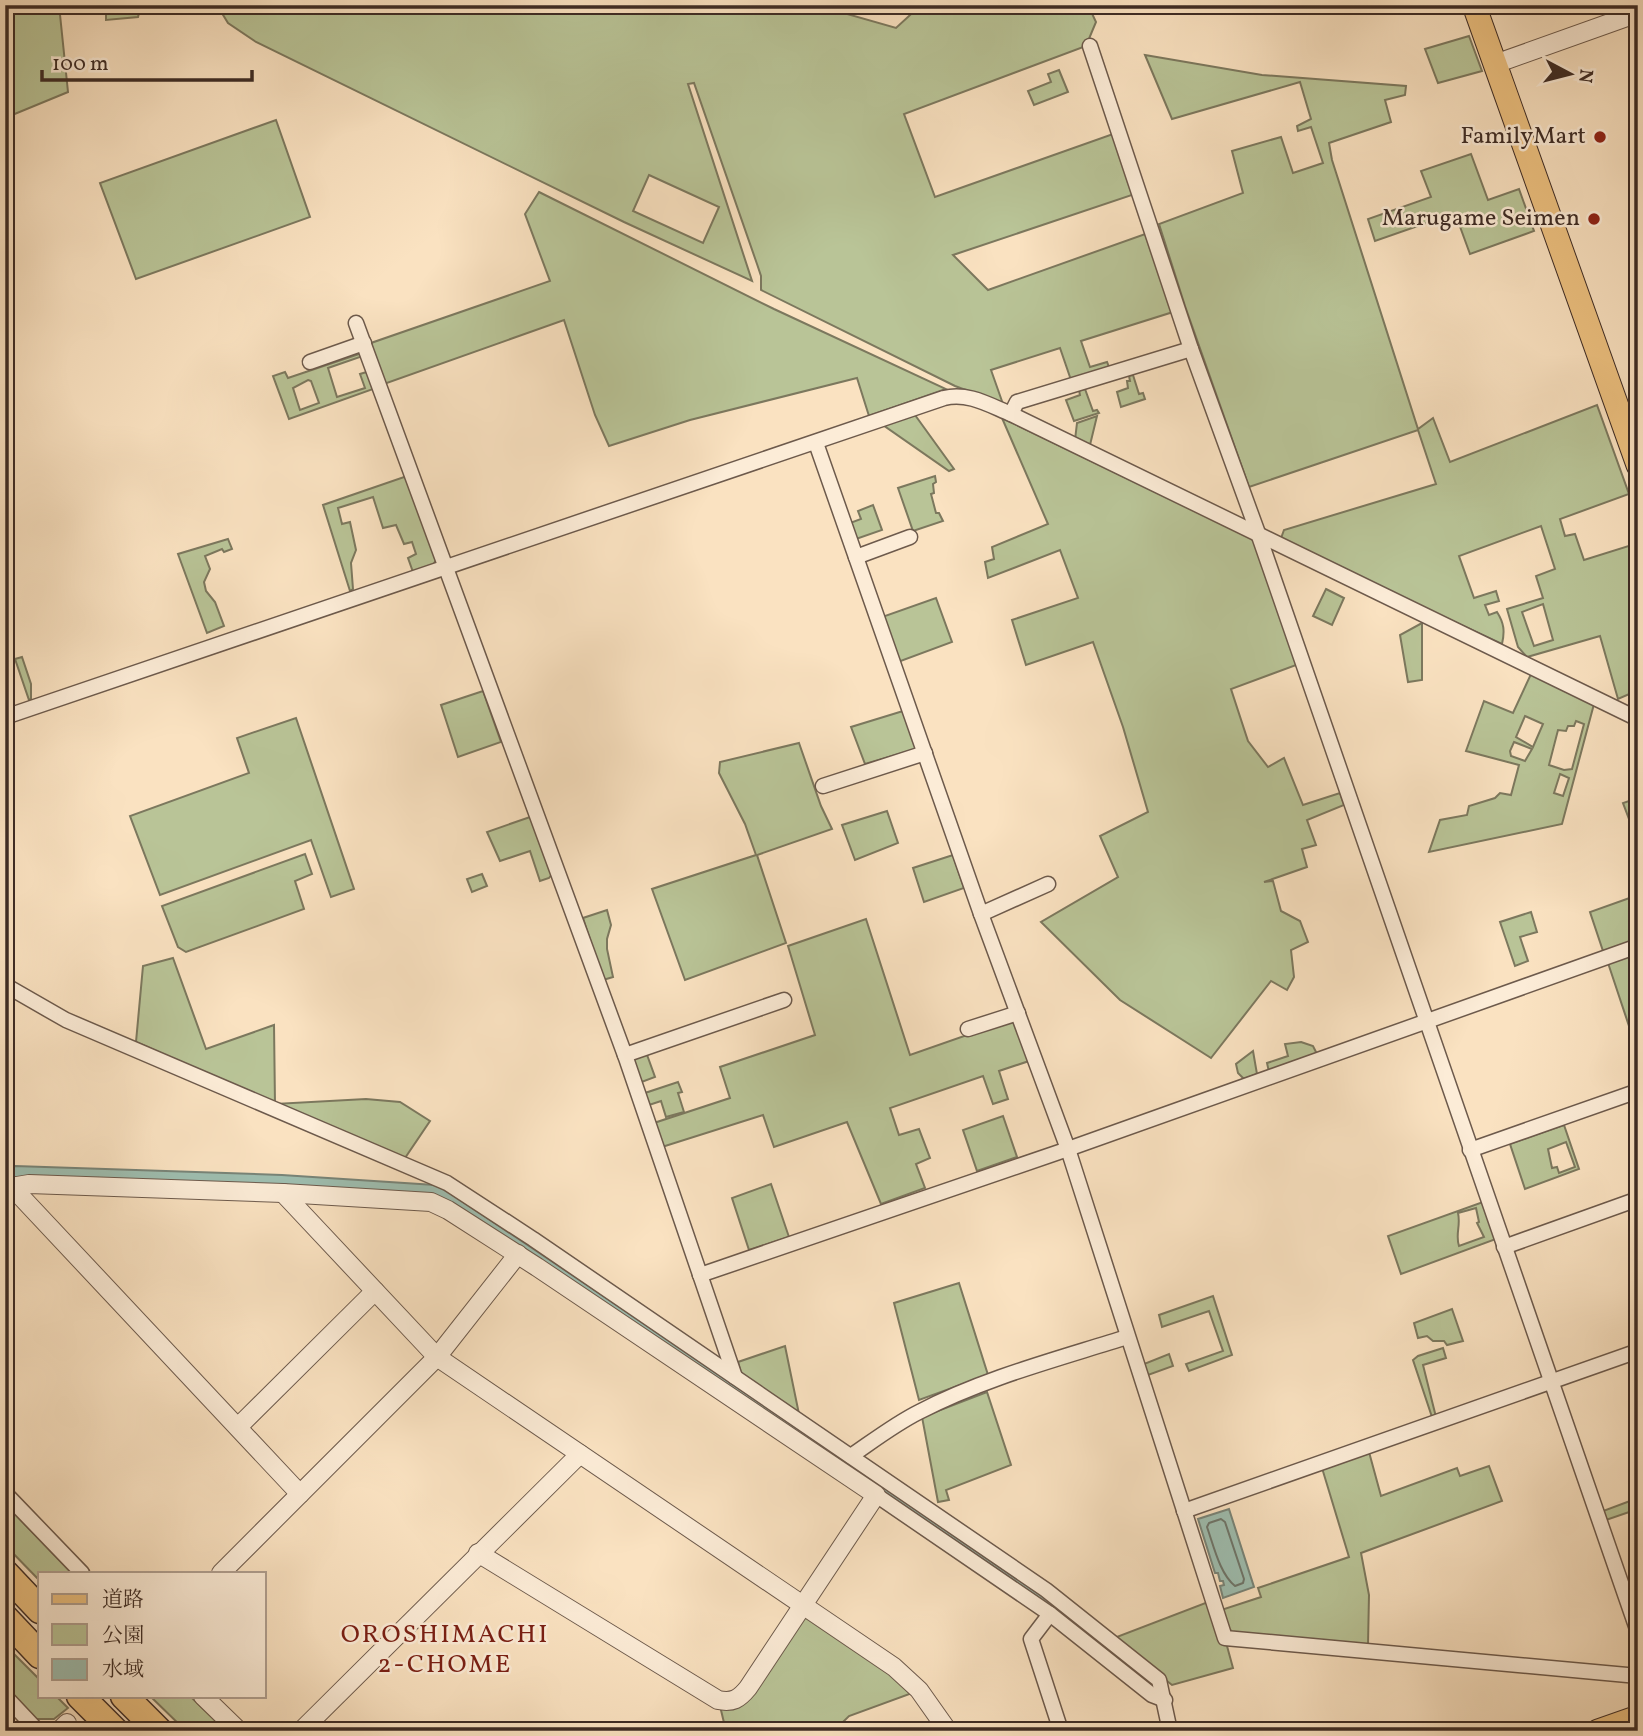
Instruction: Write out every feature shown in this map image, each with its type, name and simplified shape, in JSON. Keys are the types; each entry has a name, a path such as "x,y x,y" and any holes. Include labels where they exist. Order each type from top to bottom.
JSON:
{"highway":[{"path":"5,1573 38,1608"},
{"path":"5,1618 38,1653"},
{"path":"82,1698 115,1731"},
{"path":"126,1698 159,1731"}],"main road":[{"path":"1474,5 1632,434 1638,465"},
{"path":"1598,1731 1638,1717"}],"street":[{"path":"1495,64 1638,13"},
{"path":"1090,46 1191,349 1259,536 1638,1632"},
{"path":"356,323 625,1055 735,1377"},
{"path":"310,362 363,343"},
{"path":"1011,414 1017,402 1191,349"},
{"path":"5,717 951,397 969,397 1011,414 1638,719"},
{"path":"816,443 981,914 1068,1149 1225,1638 1638,1676"},
{"path":"856,556 910,537"},
{"path":"823,786 925,753"},
{"path":"981,914 1048,884"},
{"path":"700,1275 1068,1149 1638,946"},
{"path":"5,985 66,1020 447,1183 851,1456 1066,1606 1159,1680 1170,1731"},
{"path":"625,1055 784,1000"},
{"path":"968,1029 1018,1013"},
{"path":"1471,1150 1638,1091"},
{"path":"8,1187 29,1184 283,1193 431,1202 518,1254 876,1495 1050,1614 1152,1695 1165,1700"},
{"path":"8,1187 300,1494"},
{"path":"283,1193 437,1357 894,1667 919,1690 948,1731"},
{"path":"1504,1247 1638,1199"},
{"path":"222,1572 437,1357 518,1254"},
{"path":"238,1427 375,1291"},
{"path":"851,1456 918,1412 981,1385 1127,1337"},
{"path":"1184,1511 1638,1351"},
{"path":"301,1731 580,1454"},
{"path":"5,1493 81,1572"},
{"path":"478,1553 718,1700 728,1702 738,1699 748,1688 876,1495"},
{"path":"1050,1614 1031,1639 1061,1731"},
{"path":"5,1696 38,1731"},
{"path":"205,1698 239,1731"}],"green space":[{"path":"5,5 59,5 68,92 5,118"},
{"path":"106,5 141,5 138,17 106,20"},
{"path":"217,5 832,5 833,10 896,28 921,5 1088,5 1096,22 1086,46 904,114 935,197 1113,134 1135,194 953,255 988,290 1148,233 1173,312 1081,341 1090,367 1107,362 1109,367 1071,380 1060,348 991,370 1003,404 955,386 761,290 761,276 694,83 688,84 752,281 624,222 256,42 228,23","holes":["649,175 719,207 703,243 633,211"]},
{"path":"1469,36 1482,71 1438,83 1425,49"},
{"path":"1145,55 1262,75 1406,86 1405,95 1385,100 1391,122 1329,143 1332,160 1418,429 1433,418 1450,462 1597,405 1629,494 1560,519 1565,536 1575,534 1584,560 1638,543 1638,663 1634,665 1634,692 1618,699 1600,636 1527,657 1518,647 1507,609 1543,598 1536,576 1555,569 1541,526 1459,556 1474,598 1496,591 1499,601 1485,605 1489,615 1497,612 1501,620 1504,631 1502,644 1280,541 1284,530 1436,484 1418,430 1249,487 1159,224 1243,193 1232,151 1281,137 1293,173 1323,163 1311,127 1298,131 1297,126 1311,119 1300,82 1172,119","holes":["1543,604 1553,640 1534,646 1522,612"]},
{"path":"1059,70 1068,92 1034,105 1028,91 1051,82 1048,74"},
{"path":"276,120 310,217 136,279 100,183"},
{"path":"1471,154 1488,200 1519,189 1534,231 1470,254 1455,213 1375,241 1368,219 1431,197 1421,171"},
{"path":"539,192 774,309 946,389 869,416 857,378 690,420 609,446 595,415 564,320 384,384 371,343 550,281 525,214"},
{"path":"362,353 363,356 328,368 337,397 365,388 360,374 370,371 376,388 289,419 273,376 285,372 288,378","holes":["311,381 319,403 300,410 293,388"]},
{"path":"1133,375 1139,394 1143,393 1145,399 1121,407 1117,392 1128,388 1127,381 1130,381 1129,376"},
{"path":"1085,389 1093,411 1097,410 1099,413 1074,421 1066,400 1080,395 1079,390"},
{"path":"915,415 954,469 949,471 883,425"},
{"path":"1097,416 1090,445 1075,440 1077,423"},
{"path":"1002,418 1255,540 1299,664 1231,689 1248,741 1268,767 1284,758 1303,805 1340,793 1344,805 1307,820 1316,845 1302,849 1307,867 1264,882 1273,881 1281,911 1300,921 1308,942 1291,950 1294,977 1287,990 1271,981 1211,1058 1120,1000 1041,922 1118,877 1100,836 1148,812 1123,727 1093,642 1026,665 1012,620 1078,598 1060,550 988,578 985,562 994,559 992,547 1048,524"},
{"path":"407,476 436,560 433,565 413,572 408,558 416,554 412,542 404,544 396,525 383,528 373,497 338,508 342,524 350,522 356,550 351,563 353,589 350,591 323,505"},
{"path":"935,476 934,493 931,494 936,513 939,513 943,521 913,531 898,488"},
{"path":"873,505 882,530 856,539 850,523 861,519 858,511"},
{"path":"228,539 232,549 224,552 222,549 205,556 210,569 204,582 206,591 215,602 224,626 207,633 178,554"},
{"path":"1326,589 1344,598 1332,625 1313,616"},
{"path":"936,598 952,642 898,662 882,617"},
{"path":"1422,623 1422,680 1408,682 1400,635"},
{"path":"22,657 31,684 29,700 15,659"},
{"path":"1531,674 1594,704 1562,824 1429,852 1440,820 1467,815 1469,806 1495,798 1500,793 1511,795 1519,765 1466,751 1484,701 1513,713","holes":["1525,716 1543,724 1533,747 1516,737","1576,721 1584,724 1572,769 1564,770 1549,765 1558,730 1566,731 1568,726 1574,726","1514,742 1532,749 1525,761 1511,756","1560,774 1569,778 1563,796 1554,793"]},
{"path":"483,691 501,742 458,757 441,705"},
{"path":"903,711 916,749 865,764 851,727"},
{"path":"296,718 354,889 331,897 311,840 160,895 130,816 249,773 237,738"},
{"path":"799,743 832,829 757,855 786,943 685,980 652,889 756,855 745,824 719,773 720,762"},
{"path":"1638,798 1638,843 1623,803"},
{"path":"887,811 898,843 855,860 842,825"},
{"path":"530,817 552,874 540,881 530,851 500,861 487,832"},
{"path":"305,854 312,874 295,881 304,909 186,952 178,947 162,906"},
{"path":"953,855 964,888 924,902 913,868"},
{"path":"482,874 487,886 472,892 467,879"},
{"path":"1638,895 1638,942 1604,954 1590,912"},
{"path":"607,910 611,925 607,949 613,977 603,980 583,918"},
{"path":"1531,912 1537,932 1520,937 1528,961 1515,966 1500,922"},
{"path":"866,919 910,1055 1007,1021 1015,1022 1029,1061 999,1071 1008,1099 993,1104 983,1076 890,1108 899,1135 919,1129 930,1158 916,1164 925,1188 881,1204 847,1122 774,1147 763,1115 662,1147 654,1123 730,1098 720,1067 815,1035 788,946"},
{"path":"1638,953 1638,1046 1636,1047 1608,963"},
{"path":"173,958 206,1049 274,1025 275,1104 136,1042 143,966"},
{"path":"1301,1042 1313,1046 1317,1054 1269,1072 1267,1063 1288,1056 1285,1044"},
{"path":"1253,1051 1257,1074 1244,1079 1238,1073 1236,1064"},
{"path":"646,1052 655,1077 639,1083 632,1063 634,1058"},
{"path":"678,1082 682,1092 678,1093 684,1112 666,1117 661,1101 649,1105 645,1093"},
{"path":"366,1099 400,1102 430,1121 405,1158 275,1104"},
{"path":"1003,1116 1017,1157 977,1171 963,1130"},
{"path":"1564,1125 1579,1169 1525,1189 1510,1144","holes":["1566,1142 1575,1167 1559,1173 1557,1167 1552,1168 1548,1149"]},
{"path":"771,1184 789,1237 749,1250 732,1198"},
{"path":"1483,1202 1496,1239 1401,1274 1388,1236","holes":["1476,1208 1477,1223 1484,1237 1459,1246 1458,1213"]},
{"path":"959,1283 988,1375 919,1400 894,1303"},
{"path":"1213,1296 1232,1355 1189,1371 1186,1364 1223,1351 1209,1311 1162,1327 1159,1315"},
{"path":"1452,1309 1463,1341 1447,1345 1444,1341 1433,1341 1427,1336 1418,1338 1414,1323"},
{"path":"785,1346 799,1414 741,1374 738,1362"},
{"path":"1443,1348 1446,1358 1423,1365 1436,1417 1432,1417 1413,1360"},
{"path":"1169,1354 1173,1366 1148,1375 1144,1364"},
{"path":"987,1392 1011,1465 946,1490 949,1500 938,1502 922,1417"},
{"path":"1369,1452 1381,1496 1457,1468 1460,1476 1489,1466 1502,1501 1361,1553 1369,1595 1368,1645 1234,1633 1229,1629 1221,1610 1261,1597 1258,1588 1349,1557 1322,1468"},
{"path":"1638,1498 1638,1509 1606,1520 1603,1511"},
{"path":"5,1504 71,1572 38,1572 38,1579 5,1545"},
{"path":"1208,1602 1220,1640 1227,1646 1233,1668 1172,1685 1114,1638"},
{"path":"805,1613 915,1692 849,1716 840,1725 825,1731 726,1731 720,1706"},
{"path":"5,1645 38,1678 38,1698 58,1698 68,1708 54,1719 35,1719 5,1688"},
{"path":"152,1698 192,1698 226,1731 186,1731"}],"water":[{"path":"15,1166 282,1175 435,1185 850,1461 1029,1584 1150,1679 1147,1684 443,1199 15,1177 5,1181 5,1170"},
{"path":"1229,1509 1254,1587 1223,1598 1220,1586 1224,1585 1223,1581 1220,1581 1218,1573 1215,1573 1198,1519"}],"place":[{"name":"FamilyMart","path":"1600,137"},
{"name":"Marugame Seimen","path":"1594,219"}],"district":[{"name":"OROSHIMACHI 2-CHOME","path":"445,1650"}]}
